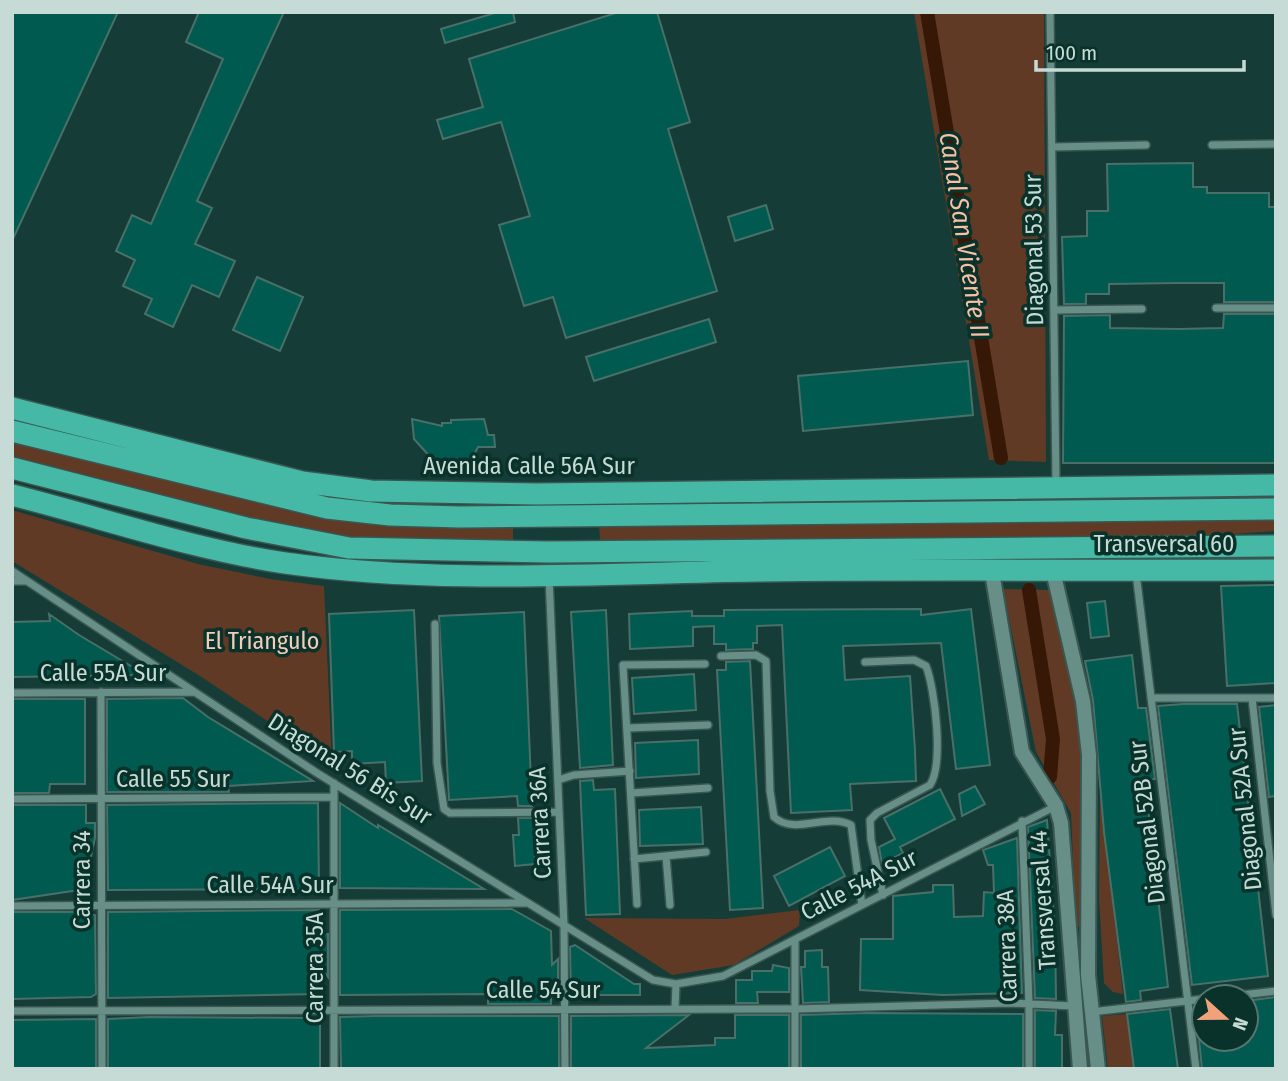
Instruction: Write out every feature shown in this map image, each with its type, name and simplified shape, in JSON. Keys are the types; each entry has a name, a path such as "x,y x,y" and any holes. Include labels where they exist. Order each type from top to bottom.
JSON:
{"highway":[{"name":"Avenida Calle 56A Sur","path":"12,408 302,482 371,491 537,494 1056,487"},
{"name":"Avenida Calle 56A Sur","path":"12,431 296,502 390,515 1055,511"},
{"path":"92,449 175,450"},
{"path":"12,468 285,536 349,548 819,550"},
{"path":"1056,487 1276,485"},
{"path":"1141,510 1217,486"},
{"path":"715,491 795,514"},
{"path":"12,495 201,546 284,563 356,571 549,576 758,571 1053,571"},
{"name":"Transversal 60","path":"1055,511 1276,509"},
{"path":"285,536 356,571"},
{"name":"Transversal 60","path":"819,550 1276,546"},
{"path":"1153,547 1215,570"},
{"path":"758,571 819,550"},
{"name":"Transversal 60","path":"1053,571 1276,570"}],"street":[{"name":"Diagonal 53 Sur","path":"1050,12 1056,487"},
{"path":"1212,145 1276,144"},
{"path":"1052,147 1146,145"},
{"path":"1216,309 1276,308"},
{"path":"1054,310 1142,309"},
{"name":"Diagonal 56 Bis Sur","path":"12,570 334,783 653,980 676,984"},
{"name":"Diagonal 52B Sur","path":"1135,570 1196,1069"},
{"name":"Transversal 44","path":"1053,571 1083,701 1089,755 1087,880 1090,1012 1098,1069"},
{"name":"Transversal 44","path":"992,572 1022,752 1056,806 1061,823 1073,1006 1080,1069"},
{"name":"Carrera 36A","path":"549,576 564,925 565,1069"},
{"path":"12,581 28,581"},
{"path":"435,624 437,754 444,809 455,813 559,812"},
{"path":"721,656 757,655 766,661 770,791 774,817 788,823 837,819 851,825 862,905"},
{"path":"865,662 914,660 926,666 937,740 937,769 930,785 877,813 870,820 871,840 883,895"},
{"path":"637,904 623,665 705,664"},
{"name":"Calle 55A Sur","path":"12,692 194,692"},
{"name":"Carrera 34","path":"101,692 102,1069"},
{"path":"1151,698 1276,698"},
{"name":"Diagonal 52A Sur","path":"1252,698 1276,915"},
{"path":"628,728 708,725"},
{"path":"558,780 574,775 630,771"},
{"name":"Carrera 35A","path":"334,783 334,1069"},
{"path":"632,793 708,788"},
{"name":"Calle 55 Sur","path":"12,799 333,797"},
{"name":"Calle 54A Sur","path":"676,984 723,976 1056,806"},
{"name":"Carrera 38A","path":"1022,821 1029,1004 1028,1069"},
{"path":"634,859 706,852"},
{"path":"666,856 670,905"},
{"name":"Calle 54A Sur","path":"12,906 528,903"},
{"path":"794,940 795,1069"},
{"path":"676,984 676,1009"},
{"path":"1090,1012 1188,1001"},
{"name":"Calle 54 Sur","path":"12,1011 796,1009 1029,1004 1073,1006"}],"green space":[{"path":"914,12 1044,12 1046,462 989,460"},
{"path":"12,438 231,495 513,524 513,540 412,538 384,543 293,531 12,461"},
{"name":"El Triangulo","path":"12,510 198,564 270,579 324,586 332,764 200,676 12,561"},
{"path":"1276,517 1276,531 1178,538 600,542 599,522"},
{"path":"1003,589 1049,590 1076,706 1081,745 1080,927 1076,927 1071,813 1036,752"},
{"path":"1100,791 1123,994 1113,992 1104,983 1099,899"},
{"path":"800,910 799,926 734,965 672,975 584,918 725,919"},
{"path":"1127,1014 1134,1069 1108,1069 1102,1016"}],"building":[{"path":"12,12 118,12 12,241"},
{"path":"199,12 284,12 197,201 212,208 195,244 235,261 219,297 192,285 173,327 145,314 152,299 123,286 135,260 116,251 132,215 151,224 223,59 186,42"},
{"path":"498,12 513,12 515,22 445,43 441,29"},
{"path":"619,12 657,12 690,122 668,129 717,291 566,338 553,297 524,306 499,225 530,216 501,122 443,139 437,120 483,107 469,59"},
{"path":"1193,163 1193,187 1207,187 1207,193 1269,193 1269,207 1276,207 1276,302 1224,302 1224,283 1177,283 1109,284 1109,294 1086,294 1086,304 1064,304 1062,237 1087,236 1087,211 1108,211 1107,164"},
{"path":"766,205 773,229 735,241 728,217"},
{"path":"257,277 303,297 280,351 233,330"},
{"path":"1224,314 1276,314 1276,463 1063,463 1064,316 1110,315 1110,328 1179,329 1223,328"},
{"path":"709,319 716,342 594,381 586,357"},
{"path":"968,361 973,415 803,431 798,376"},
{"path":"412,419 442,426 442,423 451,423 451,420 484,419 488,435 494,435 495,447 478,447 468,467 433,460 414,439"},
{"path":"1276,585 1276,683 1227,686 1221,586"},
{"path":"1105,601 1109,636 1091,638 1087,603"},
{"path":"921,609 921,615 971,609 990,765 956,769 941,643 843,646 845,680 910,676 915,750 916,781 850,784 852,810 791,813 782,625 757,626 757,643 753,643 753,649 726,650 726,644 714,644 714,626 693,627 693,646 630,649 629,614 692,611 692,616 724,616 724,610"},
{"path":"414,610 422,781 386,783 385,762 352,764 352,751 334,752 329,614"},
{"path":"606,610 613,765 580,768 571,612"},
{"path":"524,612 532,806 518,806 517,796 449,800 439,616"},
{"path":"49,614 146,675 12,677 12,622 50,621"},
{"path":"1132,655 1138,708 1146,708 1155,779 1145,780 1168,987 1140,991 1141,1000 1126,1002 1104,832 1093,700 1085,661"},
{"path":"750,661 763,908 730,910 717,670 726,670 726,662"},
{"path":"694,674 696,710 634,714 632,678"},
{"path":"183,698 208,717 313,781 228,786 229,792 107,792 107,699"},
{"path":"12,699 85,699 85,784 50,784 49,793 12,793"},
{"path":"1237,704 1268,976 1192,983 1158,706"},
{"path":"1276,705 1276,796 1269,797 1259,707"},
{"path":"698,740 699,774 636,778 635,743"},
{"path":"593,780 594,790 615,789 620,914 586,915 580,781"},
{"path":"975,786 985,804 962,816 959,794"},
{"path":"940,789 955,819 900,847 903,853 882,864 879,847 895,839 884,818"},
{"path":"318,803 319,889 108,890 107,805"},
{"path":"340,803 378,828 378,825 484,889 340,888"},
{"path":"12,805 86,805 86,823 95,823 95,838 85,884 79,890 12,900"},
{"path":"701,807 703,844 640,846 639,810"},
{"path":"518,818 534,818 535,864 515,866 513,835 519,835"},
{"path":"1047,820 1055,932 1056,999 1035,998 1028,827"},
{"path":"1017,838 1022,993 943,995 860,990 861,939 893,939 893,896 933,892 933,885 953,885 954,917 983,916 984,892 994,893 993,865 988,865 983,850"},
{"path":"830,847 845,876 789,906 774,876"},
{"path":"512,909 551,931 552,965 558,959 558,995 551,995 551,1004 488,1004 488,994 340,995 340,910"},
{"path":"319,910 319,935 328,934 328,977 319,965 319,994 108,998 108,912"},
{"path":"12,912 79,912 95,915 96,994 91,997 12,999"},
{"path":"575,945 634,984 640,984 640,995 571,995 570,947"},
{"path":"822,950 822,967 828,967 829,1002 803,1003 801,967 805,967 805,951"},
{"path":"773,965 789,968 789,992 757,992 758,1003 736,1003 736,980 752,980 752,971 772,971"},
{"path":"1276,997 1276,1069 1202,1069 1200,1053 1260,1053 1260,999"},
{"path":"1170,1009 1178,1069 1134,1069 1127,1014"},
{"path":"1035,1010 1056,1011 1055,1035 1062,1035 1062,1069 1035,1069"},
{"path":"1023,1014 1023,1069 801,1069 801,1015"},
{"path":"689,1015 646,1048 715,1045 715,1038 735,1038 735,1015 789,1015 789,1069 571,1069 571,1016"},
{"path":"559,1016 559,1069 341,1069 340,1017"},
{"path":"320,1018 320,1069 108,1069 108,1019"},
{"path":"96,1019 96,1069 12,1069 12,1020"}],"waterway":[{"name":"Canal San Vicente II","path":"927,12 1001,458"},
{"name":"Canal San Vicente II","path":"1029,590 1053,739 1050,777"}]}
